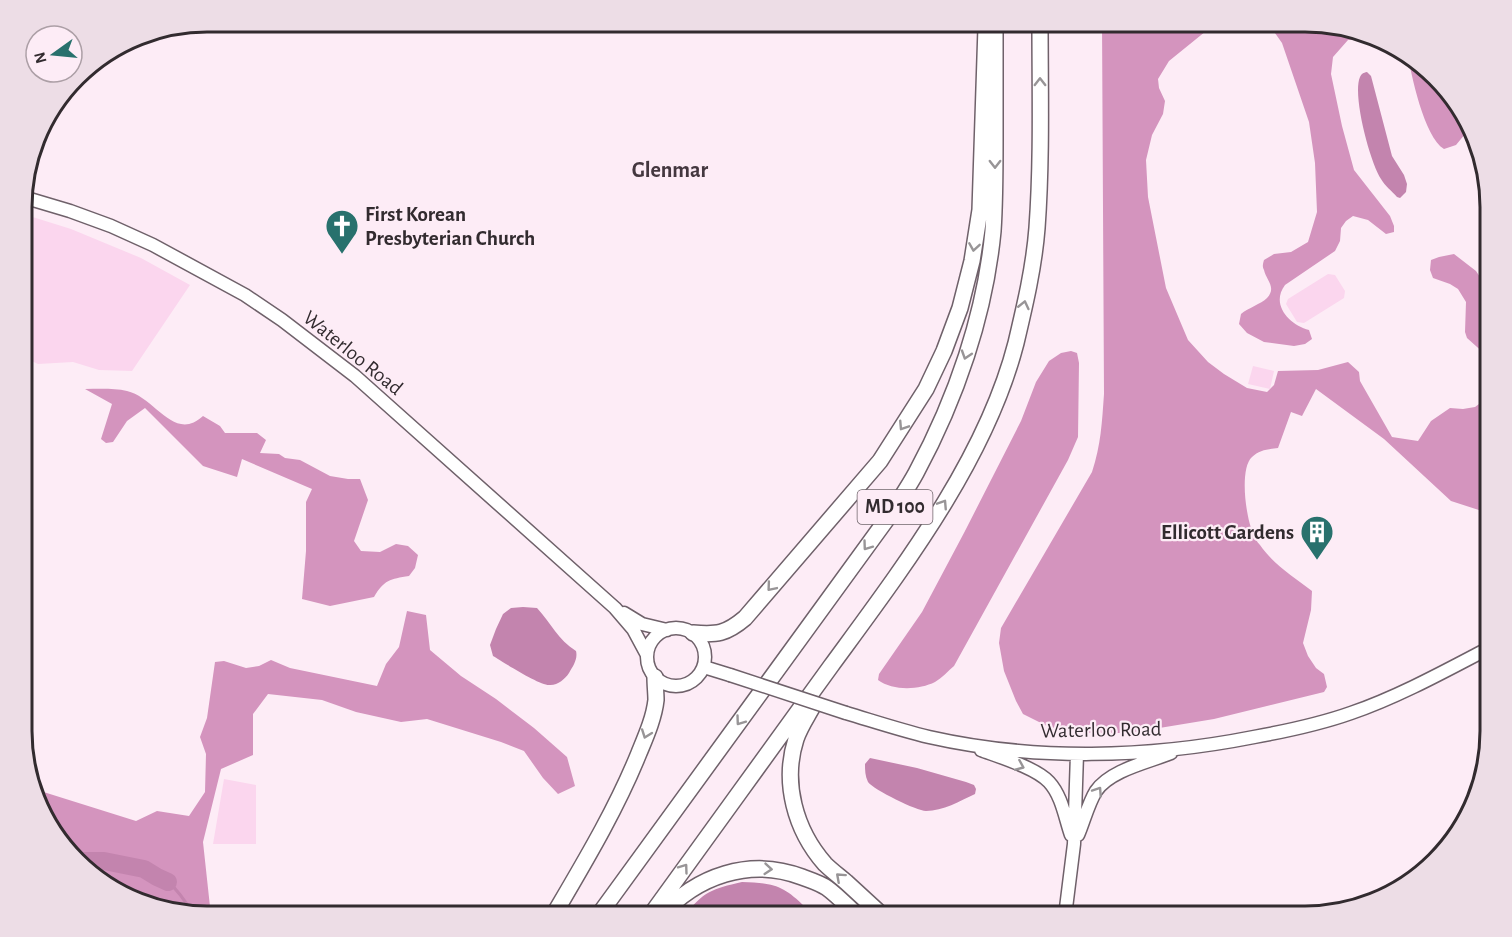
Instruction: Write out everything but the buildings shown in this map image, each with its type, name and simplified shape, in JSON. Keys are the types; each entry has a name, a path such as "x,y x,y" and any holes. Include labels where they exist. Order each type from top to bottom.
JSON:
{"highway":[{"path":"693,633 711,635 723,632 733,628 745,618 880,461 931,380 960,308 974,251 980,210 983,155 986,32"},
{"name":"MD 100","path":"606,906 892,512 916,475 940,426 957,383 970,340 985,283 990,252 995,171 995,32"},
{"name":"MD 100","path":"658,906 919,541 956,485 980,437 1015,345 1029,284 1037,231 1040,169 1040,32"},
{"path":"863,622 803,722 792,757 791,778 793,800 800,824 809,842 825,864 871,905"},
{"path":"559,906 627,783 654,712 656,698 654,677"},
{"path":"670,906 687,892 723,873 758,868 776,869 810,880 827,888 846,905"}],"main road":[{"name":"Waterloo Road","path":"32,200 111,226 153,245 245,295 282,320 356,376 615,608 633,629 647,655"},
{"name":"Waterloo Road","path":"615,608 642,624 667,630"},
{"path":"671,628 693,633 700,640 704,649 704,667 701,673 694,681 682,686 669,686 660,682 654,677 649,667 647,655 653,639 661,632 671,628"},
{"name":"Waterloo Road","path":"704,667 910,732 966,744 1077,754 1185,748 1227,743 1280,732 1351,713 1480,652"},
{"path":"966,744 1028,769 1049,782 1059,800 1074,844"},
{"path":"1074,844 1095,793 1102,784 1122,772 1185,748"},
{"path":"1066,905 1074,844 1077,754"}],"shaded area":[{"path":"1102,32 1205,32 1169,61 1158,79 1165,101 1163,114 1152,135 1146,160 1148,197 1166,288 1188,340 1208,362 1224,374 1247,388 1267,392 1274,385 1278,371 1318,370 1348,362 1359,372 1360,381 1392,437 1418,441 1431,421 1450,408 1463,409 1475,407 1480,403 1480,510 1451,501 1384,439 1316,389 1302,416 1291,412 1278,448 1261,451 1252,457 1246,472 1245,494 1250,526 1257,541 1277,564 1312,591 1311,610 1303,643 1316,668 1324,674 1327,687 1324,692 1214,719 1129,733 1072,733 1047,726 1023,714 1016,701 1004,671 999,643 1001,628 1092,472 1102,424 1104,394"},
{"path":"1274,32 1317,32 1356,39 1348,40 1333,57 1331,74 1354,170 1390,216 1394,226 1394,232 1386,234 1368,220 1353,216 1341,228 1340,241 1335,251 1285,285 1280,300 1284,313 1295,324 1309,330 1312,339 1305,344 1294,346 1264,342 1247,333 1239,324 1241,314 1270,294 1271,287 1263,267 1264,260 1274,254 1291,252 1308,242 1317,212 1315,163 1309,122 1282,43"},
{"path":"1410,67 1429,83 1457,119 1464,135 1456,145 1444,149 1430,132"},
{"path":"1367,72 1371,76 1392,156 1407,184 1406,192 1400,198 1384,184 1367,144 1360,113 1358,86 1361,76"},
{"path":"32,217 71,229 141,258 190,285 132,371 99,370 73,362 38,364 32,361"},
{"path":"1454,254 1476,271 1480,277 1480,350 1467,338 1465,332 1466,302 1458,289 1433,278 1430,270 1431,260"},
{"path":"1328,274 1335,275 1345,291 1344,298 1304,323 1297,322 1286,304 1288,299"},
{"path":"1071,351 1077,353 1079,363 1078,437 1068,460 954,666 929,685 898,688 884,684 878,680 879,674 922,612 1021,421 1036,382 1049,361 1061,353"},
{"path":"1253,366 1274,371 1270,389 1248,384"},
{"path":"85,389 127,391 147,401 174,422 193,423 203,416 220,426 225,433 257,433 266,440 260,453 279,454 285,458 300,460 330,476 360,479 368,500 354,541 361,551 380,552 396,544 408,546 418,555 415,568 409,576 392,579 384,584 374,597 330,606 302,599 306,551 306,502 312,489 242,459 237,477 203,466 145,408 127,421 113,442 106,443 101,439 112,404"},
{"path":"511,608 537,608 559,637 576,651 576,660 572,668 558,683 544,684 493,656 490,645 503,614"},
{"path":"407,611 426,615 430,650 461,676 534,728 567,757 575,786 558,794 543,778 524,751 427,719 401,722 356,712 322,700 268,694 253,714 253,755 221,769 203,842 210,906 172,902 150,896 109,876 75,846 55,818 45,798 43,792 136,821 157,811 189,816 205,792 206,754 200,737 207,718 215,662 224,661 246,668 259,666 271,660 290,668 377,686 386,664 399,647"},
{"path":"870,758 966,782 974,785 975,794 932,811 921,810 887,795 868,782 865,764"},
{"path":"224,779 256,785 256,844 213,844"},
{"path":"742,882 762,883 784,890 803,905 693,906 709,892"}],"waterway":[{"path":"90,861 104,861 144,869 168,882"},
{"path":"168,882 186,904"}],"place":[{"name":"First Korean Presbyterian Church","path":"342,255"},
{"name":"Ellicott Gardens","path":"1317,561"}],"district":[{"name":"Glenmar","path":"670,170"}]}
